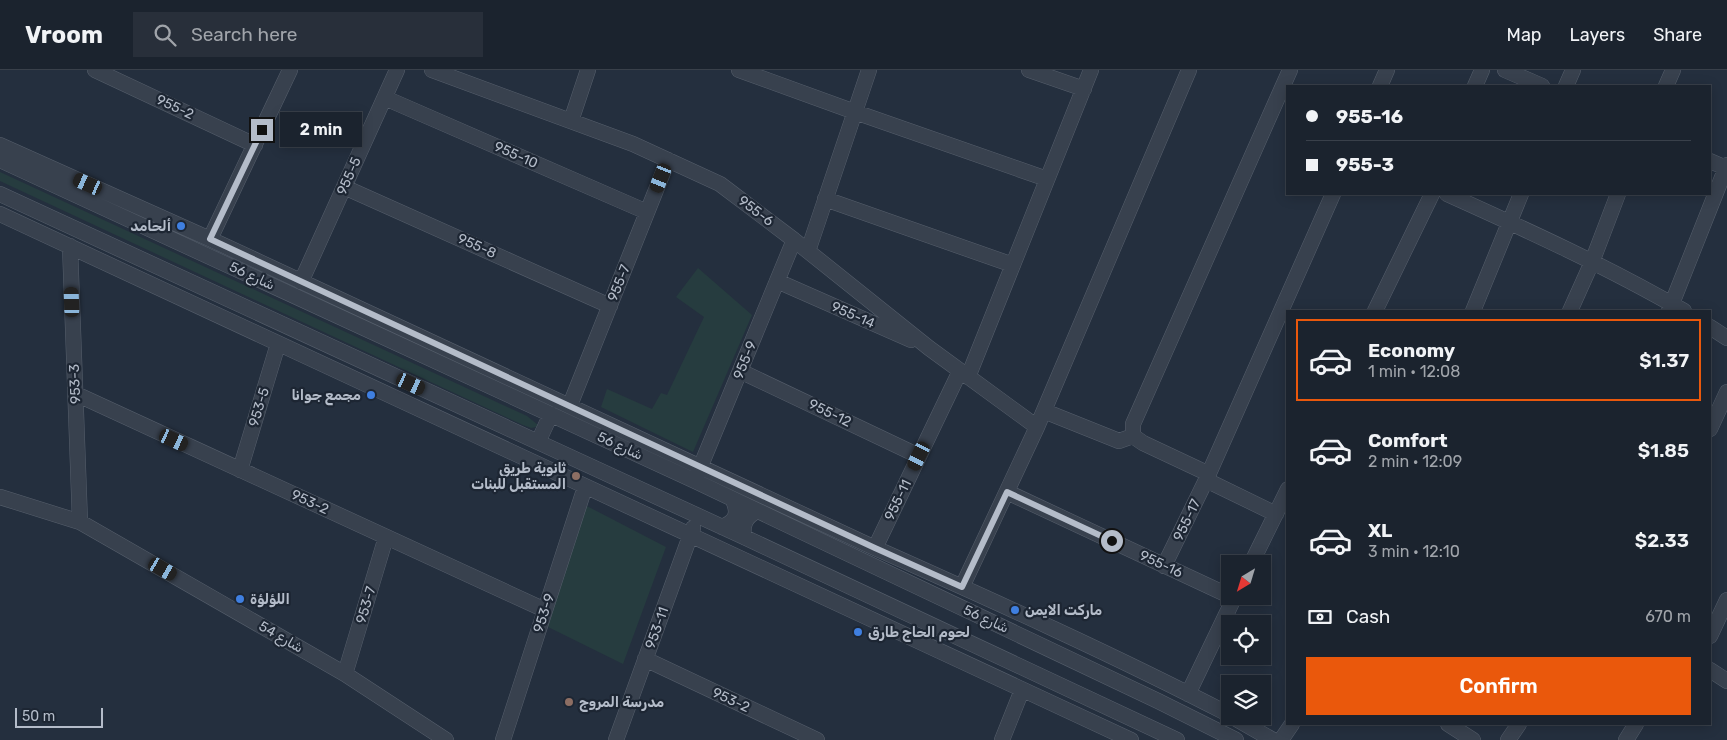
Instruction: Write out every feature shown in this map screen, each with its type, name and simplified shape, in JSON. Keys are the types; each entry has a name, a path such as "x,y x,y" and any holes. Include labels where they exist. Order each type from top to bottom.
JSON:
{"street":[{"name":"955-2","path":"95,70 255,145"},
{"path":"210,239 290,70"},
{"name":"955-5","path":"301,282 397,70"},
{"name":"955-6","path":"432,70 633,144 720,184 794,240 929,348 1037,427"},
{"path":"571,121 588,70"},
{"path":"740,70 1047,179"},
{"path":"808,251 869,70"},
{"path":"1029,70 1084,89"},
{"name":"955-11","path":"875,548 919,456 964,374 1013,265 1091,70"},
{"path":"962,587 1037,427 1190,70"},
{"path":"1133,436 1133,424 1290,70"},
{"path":"1380,85 1388,70"},
{"path":"1475,85 1482,70"},
{"path":"1505,70 1540,85"},
{"path":"1566,85 1573,70"},
{"path":"1666,85 1673,70"},
{"name":"955-10","path":"385,98 647,212"},
{"path":"0,145 210,239 570,405 962,587 1221,711"},
{"name":"شارع 56","path":"0,160 695,481 1236,740"},
{"name":"955-7","path":"570,405 668,160"},
{"path":"1449,195 1592,262 1675,309 1726,167 1711,161"},
{"name":"955-8","path":"344,187 610,306"},
{"name":"شارع 56","path":"0,194 744,537 1177,740"},
{"name":"955-17","path":"1164,566 1208,477 1333,195"},
{"path":"1374,310 1432,195"},
{"path":"1473,310 1521,195"},
{"path":"1570,310 1592,262 1618,195"},
{"path":"825,199 1013,265"},
{"path":"0,214 1132,740"},
{"name":"955-9","path":"695,481 794,240"},
{"name":"953-3","path":"70,246 80,522"},
{"name":"955-14","path":"777,281 929,348"},
{"path":"174,295 212,292"},
{"path":"1711,328 1727,338"},
{"name":"953-5","path":"240,470 278,344"},
{"name":"955-12","path":"740,371 919,456"},
{"path":"1711,428 1727,392"},
{"name":"953-2","path":"76,394 545,610"},
{"path":"1044,411 1119,441 1133,436"},
{"path":"538,442 551,414"},
{"path":"1133,436 1276,514"},
{"name":"953-9","path":"503,740 585,487"},
{"name":"955-16","path":"1007,492 1221,591"},
{"path":"1256,555 1286,493"},
{"name":"شارع 54","path":"0,497 80,522 345,674 446,740"},
{"path":"722,527 730,523 736,516 733,500"},
{"path":"744,537 745,521 750,515 758,511"},
{"name":"953-11","path":"616,740 698,516"},
{"name":"953-7","path":"345,674 386,537"},
{"path":"1711,634 1727,600"},
{"path":"1188,694 1231,605"},
{"name":"953-2","path":"645,659 817,740"},
{"path":"1711,671 1727,681"},
{"path":"1002,740 1022,690"},
{"path":"1247,725 1273,740"},
{"path":"1281,740 1291,725"},
{"path":"1450,725 1473,740"},
{"path":"1508,740 1518,725"},
{"path":"1626,740 1635,725"}],"green space":[{"path":"0,172 527,416 538,425 531,428 523,425 0,181"},
{"path":"698,268 752,315 693,452 601,407 607,389 652,409 661,393 667,395 704,317 676,297"},
{"path":"583,504 666,547 623,664 546,626"}],"place":[{"name":"ألحامد","path":"181,226"},
{"name":"مجمع جوانا","path":"371,395"},
{"name":"ثانوية طريق المستقبل للبنات","path":"576,476"},
{"name":"اللؤلؤة","path":"240,599"},
{"name":"ماركت الايمن","path":"1015,610"},
{"name":"لحوم الحاج طارق","path":"858,632"},
{"name":"مدرسة المروج","path":"569,702"}],"route":[{"path":"262,130 210,239 962,587 1007,492 1112,541"}]}
